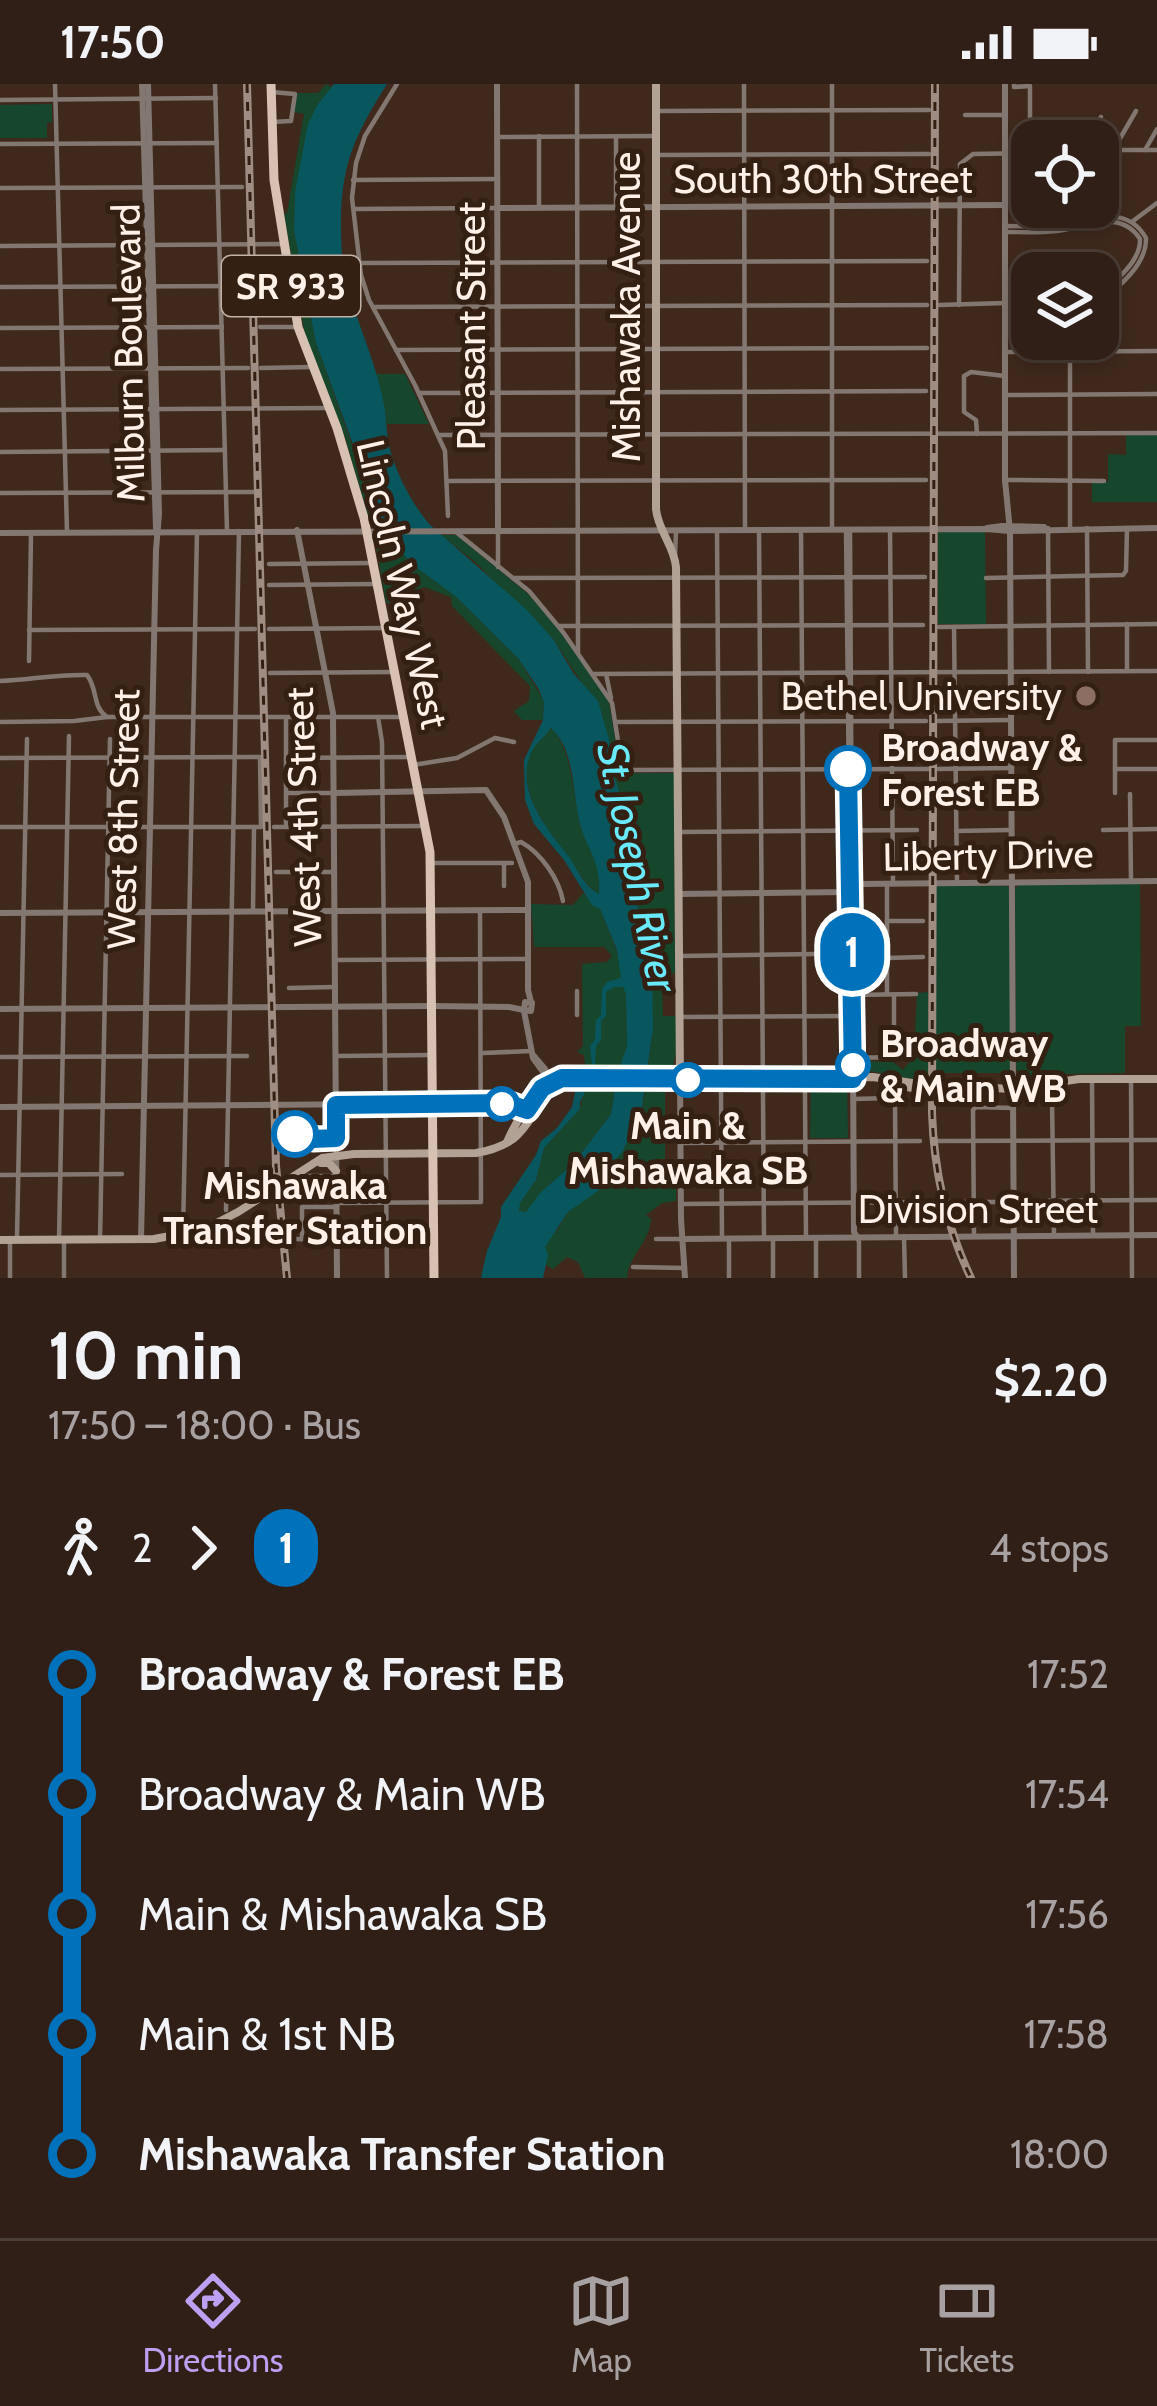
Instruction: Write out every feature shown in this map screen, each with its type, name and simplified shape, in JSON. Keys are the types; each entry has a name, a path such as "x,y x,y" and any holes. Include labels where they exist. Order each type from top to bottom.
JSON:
{"main road":[{"name":"Mishawaka Avenue","path":"656,84 656,515 660,530"},
{"name":"Lincoln Way West","path":"271,88 274,180 298,327 371,531 431,863 433,1104"},
{"path":"660,530 675,557 676,578 680,1054 675,1080"},
{"path":"9,1240 141,1240 183,1235 238,1212 313,1162 385,1154 482,1152 507,1142 538,1093 562,1078 882,1077 926,1085 1013,1089 1092,1079 1157,1079"},
{"name":"SR 933","path":"433,1104 434,1278"},
{"path":"328,1159 337,1173"}],"street":[{"path":"55,84 67,532"},
{"name":"Milburn Boulevard","path":"145,84 156,532"},
{"path":"215,84 227,531"},
{"path":"397,84 361,145 353,209 362,285 419,392 447,457 448,516"},
{"name":"Pleasant Street","path":"497,84 498,567"},
{"path":"577,84 578,653"},
{"path":"744,84 745,530"},
{"path":"832,84 832,530"},
{"path":"1004,84 1007,528"},
{"path":"1014,84 1030,86 1031,120"},
{"path":"271,88 295,94 290,122 272,122"},
{"path":"0,100 216,98"},
{"path":"656,111 929,110"},
{"path":"1119,141 1136,111"},
{"path":"964,115 1005,115"},
{"path":"1145,150 1157,129"},
{"path":"539,136 539,208"},
{"path":"616,136 616,207"},
{"path":"498,137 656,136"},
{"path":"0,144 217,142"},
{"path":"1119,150 1157,150"},
{"path":"656,154 928,154"},
{"path":"959,304 959,168 973,154 1011,154"},
{"path":"353,180 498,179"},
{"path":"0,188 242,187"},
{"path":"1130,224 1157,203"},
{"name":"South 30th Street","path":"353,209 1005,205"},
{"path":"1005,229 1054,226 1108,215 1141,229 1145,253 1119,283"},
{"path":"0,246 283,244"},
{"path":"360,263 926,260"},
{"path":"262,286 290,285"},
{"path":"0,287 245,286"},
{"path":"1005,289 1011,289"},
{"path":"939,305 1005,303"},
{"path":"373,307 927,305"},
{"path":"0,328 222,327"},
{"path":"260,327 298,327"},
{"path":"396,350 927,348"},
{"path":"1119,350 1157,350"},
{"path":"1005,352 1011,352"},
{"path":"1070,360 1070,528"},
{"path":"0,369 248,368"},
{"path":"261,368 313,368"},
{"path":"977,434 976,419 964,412 964,378 970,373 1005,374"},
{"path":"419,392 926,391"},
{"path":"1005,395 1157,394"},
{"path":"0,410 329,408"},
{"path":"438,435 1157,433"},
{"path":"0,452 225,450"},
{"path":"447,481 926,480"},
{"path":"1005,480 1104,481"},
{"path":"1005,480 1014,1278"},
{"path":"0,493 253,492"},
{"path":"1048,528 1049,672"},
{"path":"1087,528 1088,671"},
{"path":"986,578 1124,574 1126,528"},
{"path":"0,532 1157,528"},
{"path":"853,1058 894,1057 887,955 892,830 890,529"},
{"name":"West 4th Street","path":"297,530 333,717 336,1105 328,1159 337,1173 337,1278"},
{"path":"454,530 529,591 612,704"},
{"path":"675,557 676,530"},
{"path":"717,530 722,1204 729,1278"},
{"path":"759,530 764,1203 773,1278"},
{"path":"801,530 806,1238"},
{"path":"848,530 853,1058 857,1079 854,1203 859,1278"},
{"path":"226,1210 239,531"},
{"path":"29,661 32,532"},
{"name":"West 8th Street","path":"141,1240 156,532"},
{"path":"183,1235 197,532"},
{"path":"268,564 374,563"},
{"path":"512,578 925,577"},
{"path":"529,578 529,591"},
{"path":"269,585 378,584"},
{"path":"1127,624 1127,671"},
{"path":"939,627 1157,624"},
{"path":"559,626 923,626"},
{"path":"954,627 957,883"},
{"path":"269,628 387,628"},
{"path":"29,629 255,629"},
{"path":"592,674 1157,671"},
{"path":"270,673 395,672"},
{"path":"607,674 625,770 929,769"},
{"path":"0,681 87,675 98,709 107,717"},
{"path":"92,720 98,709"},
{"path":"0,722 107,717 404,717"},
{"path":"286,717 286,827"},
{"path":"378,717 387,1278"},
{"path":"616,722 926,721"},
{"path":"938,721 1010,721"},
{"path":"64,1278 60,1174 69,736"},
{"path":"286,758 457,758 495,738 514,742"},
{"path":"10,1278 9,1240 18,1174 26,739"},
{"path":"100,1240 110,739"},
{"path":"1115,793 1115,740 1157,740"},
{"path":"0,758 260,757 253,911"},
{"path":"938,769 1010,769"},
{"path":"1115,769 1157,769"},
{"path":"286,793 486,790 502,812 527,883 528,1023 532,1053 552,1085"},
{"path":"1130,794 1131,881"},
{"path":"274,827 425,826"},
{"path":"0,827 258,827"},
{"path":"678,832 916,830"},
{"path":"956,831 1011,830"},
{"path":"1103,830 1157,830"},
{"path":"514,844 521,842 533,850 559,883 563,901"},
{"path":"431,863 512,863"},
{"path":"504,863 504,886"},
{"path":"276,872 334,872"},
{"name":"Liberty Drive","path":"678,894 846,892 858,884 1157,881"},
{"path":"302,1239 302,1207 482,1202 480,910"},
{"path":"0,913 527,910"},
{"path":"887,921 923,921"},
{"path":"852,932 887,932"},
{"path":"679,956 923,957"},
{"path":"335,960 527,958"},
{"path":"290,988 335,987"},
{"path":"577,991 577,1015"},
{"path":"852,994 916,994"},
{"path":"0,1009 527,1006"},
{"path":"679,1017 853,1016"},
{"path":"481,1053 532,1053"},
{"path":"336,1056 433,1055"},
{"path":"0,1058 247,1056"},
{"path":"1092,1079 1093,1235"},
{"path":"1131,1079 1132,1278"},
{"path":"675,1080 685,1278"},
{"path":"853,1099 895,1100 896,1202 904,1278"},
{"path":"1052,1100 1054,1235"},
{"path":"0,1107 501,1104 528,1114"},
{"path":"974,1235 974,1108 1013,1108"},
{"path":"938,1141 1157,1140"},
{"path":"680,1143 920,1141"},
{"path":"307,1176 337,1173"},
{"path":"0,1174 122,1174"},
{"path":"948,1202 1157,1200"},
{"path":"681,1204 928,1202"},
{"name":"Division Street","path":"656,1239 1157,1234"},
{"path":"816,1238 816,1278"},
{"path":"289,1239 434,1241"},
{"path":"633,1267 685,1268"}],"green space":[{"path":"326,84 332,87 318,104 295,192 294,231 316,343 381,526 370,523 345,437 305,336 284,214 304,114 294,112 296,93 318,93"},
{"path":"52,104 47,138 0,138 0,105"},
{"path":"375,374 405,374 429,424 387,424"},
{"path":"1126,435 1157,435 1157,502 1092,502 1092,482 1108,482 1108,454 1126,455"},
{"path":"938,532 985,532 986,624 938,624"},
{"path":"381,535 454,595 518,658 544,701 543,720 522,720 514,711 529,701 530,686 452,606 451,597 424,587 411,592 410,603 386,603 375,539"},
{"path":"441,535 456,535 527,593 556,625 609,703 621,770 674,773 675,973 662,976 663,1016 678,1016 671,1074 646,1080 652,1036 651,973 627,870 602,713 553,639"},
{"path":"552,728 568,761 579,820 596,861 599,894 552,835 530,793 527,763"},
{"path":"1140,884 1141,1026 1125,1026 1125,1073 1020,1080 1016,1067 1015,889 1019,885"},
{"path":"935,886 1009,888 1011,1073 936,1073"},
{"path":"583,893 600,909 617,951 626,994 627,1046 611,1114 574,1163 526,1212 518,1211 536,1180 544,1148 580,1109 589,1069 584,1055 577,1052 583,1046 582,964 607,962 612,956 604,947 534,947 531,904 573,905"},
{"path":"928,992 929,1082 859,1069 859,1061 893,1062 903,1070 914,1056 917,993"},
{"path":"811,1084 847,1084 848,1138 810,1138"},
{"path":"665,1085 665,1159 656,1159 656,1167 676,1172 676,1201 662,1203 646,1215 650,1227 627,1278 585,1278 578,1262 567,1257 553,1269 545,1264 549,1238 568,1212 600,1187 607,1168 623,1151 646,1086"}],"water":[{"name":"St. Joseph River","path":"334,84 387,84 357,137 346,171 342,253 345,281 377,374 390,450 401,479 429,524 527,610 598,701 619,791 627,870 652,979 653,1028 642,1107 598,1191 568,1212 545,1247 543,1278 481,1278 501,1207 541,1141 572,1107 576,1088 592,1064 590,1046 601,1015 602,989 621,978 617,950 600,909 592,905 534,824 525,800 524,760 543,720 544,702 538,688 518,658 386,535 316,343 294,231 295,192 308,124","holes":["551,728 569,759 579,820 598,871 599,894 552,835 530,795 527,766 534,748","623,987 626,994 627,1046 611,1114 574,1163 526,1212 519,1211 536,1180 544,1148 580,1109 601,1040 606,992"]}],"railway":[{"path":"247,84 276,1166 287,1278"},
{"path":"935,84 932,1113 943,1198 971,1278"}],"bus line":[{"name":"1","path":"295,1134 336,1138 336,1105 507,1103 527,1110 542,1088 562,1078 853,1079 848,769"}],"place":[{"name":"Bethel University","path":"1086,696"},
{"name":"Broadway & Forest EB","path":"848,769"},
{"name":"Broadway & Main WB","path":"853,1065"},
{"name":"Main & Mishawaka SB","path":"688,1080"},
{"name":"Mishawaka Transfer Station","path":"295,1134"}]}
